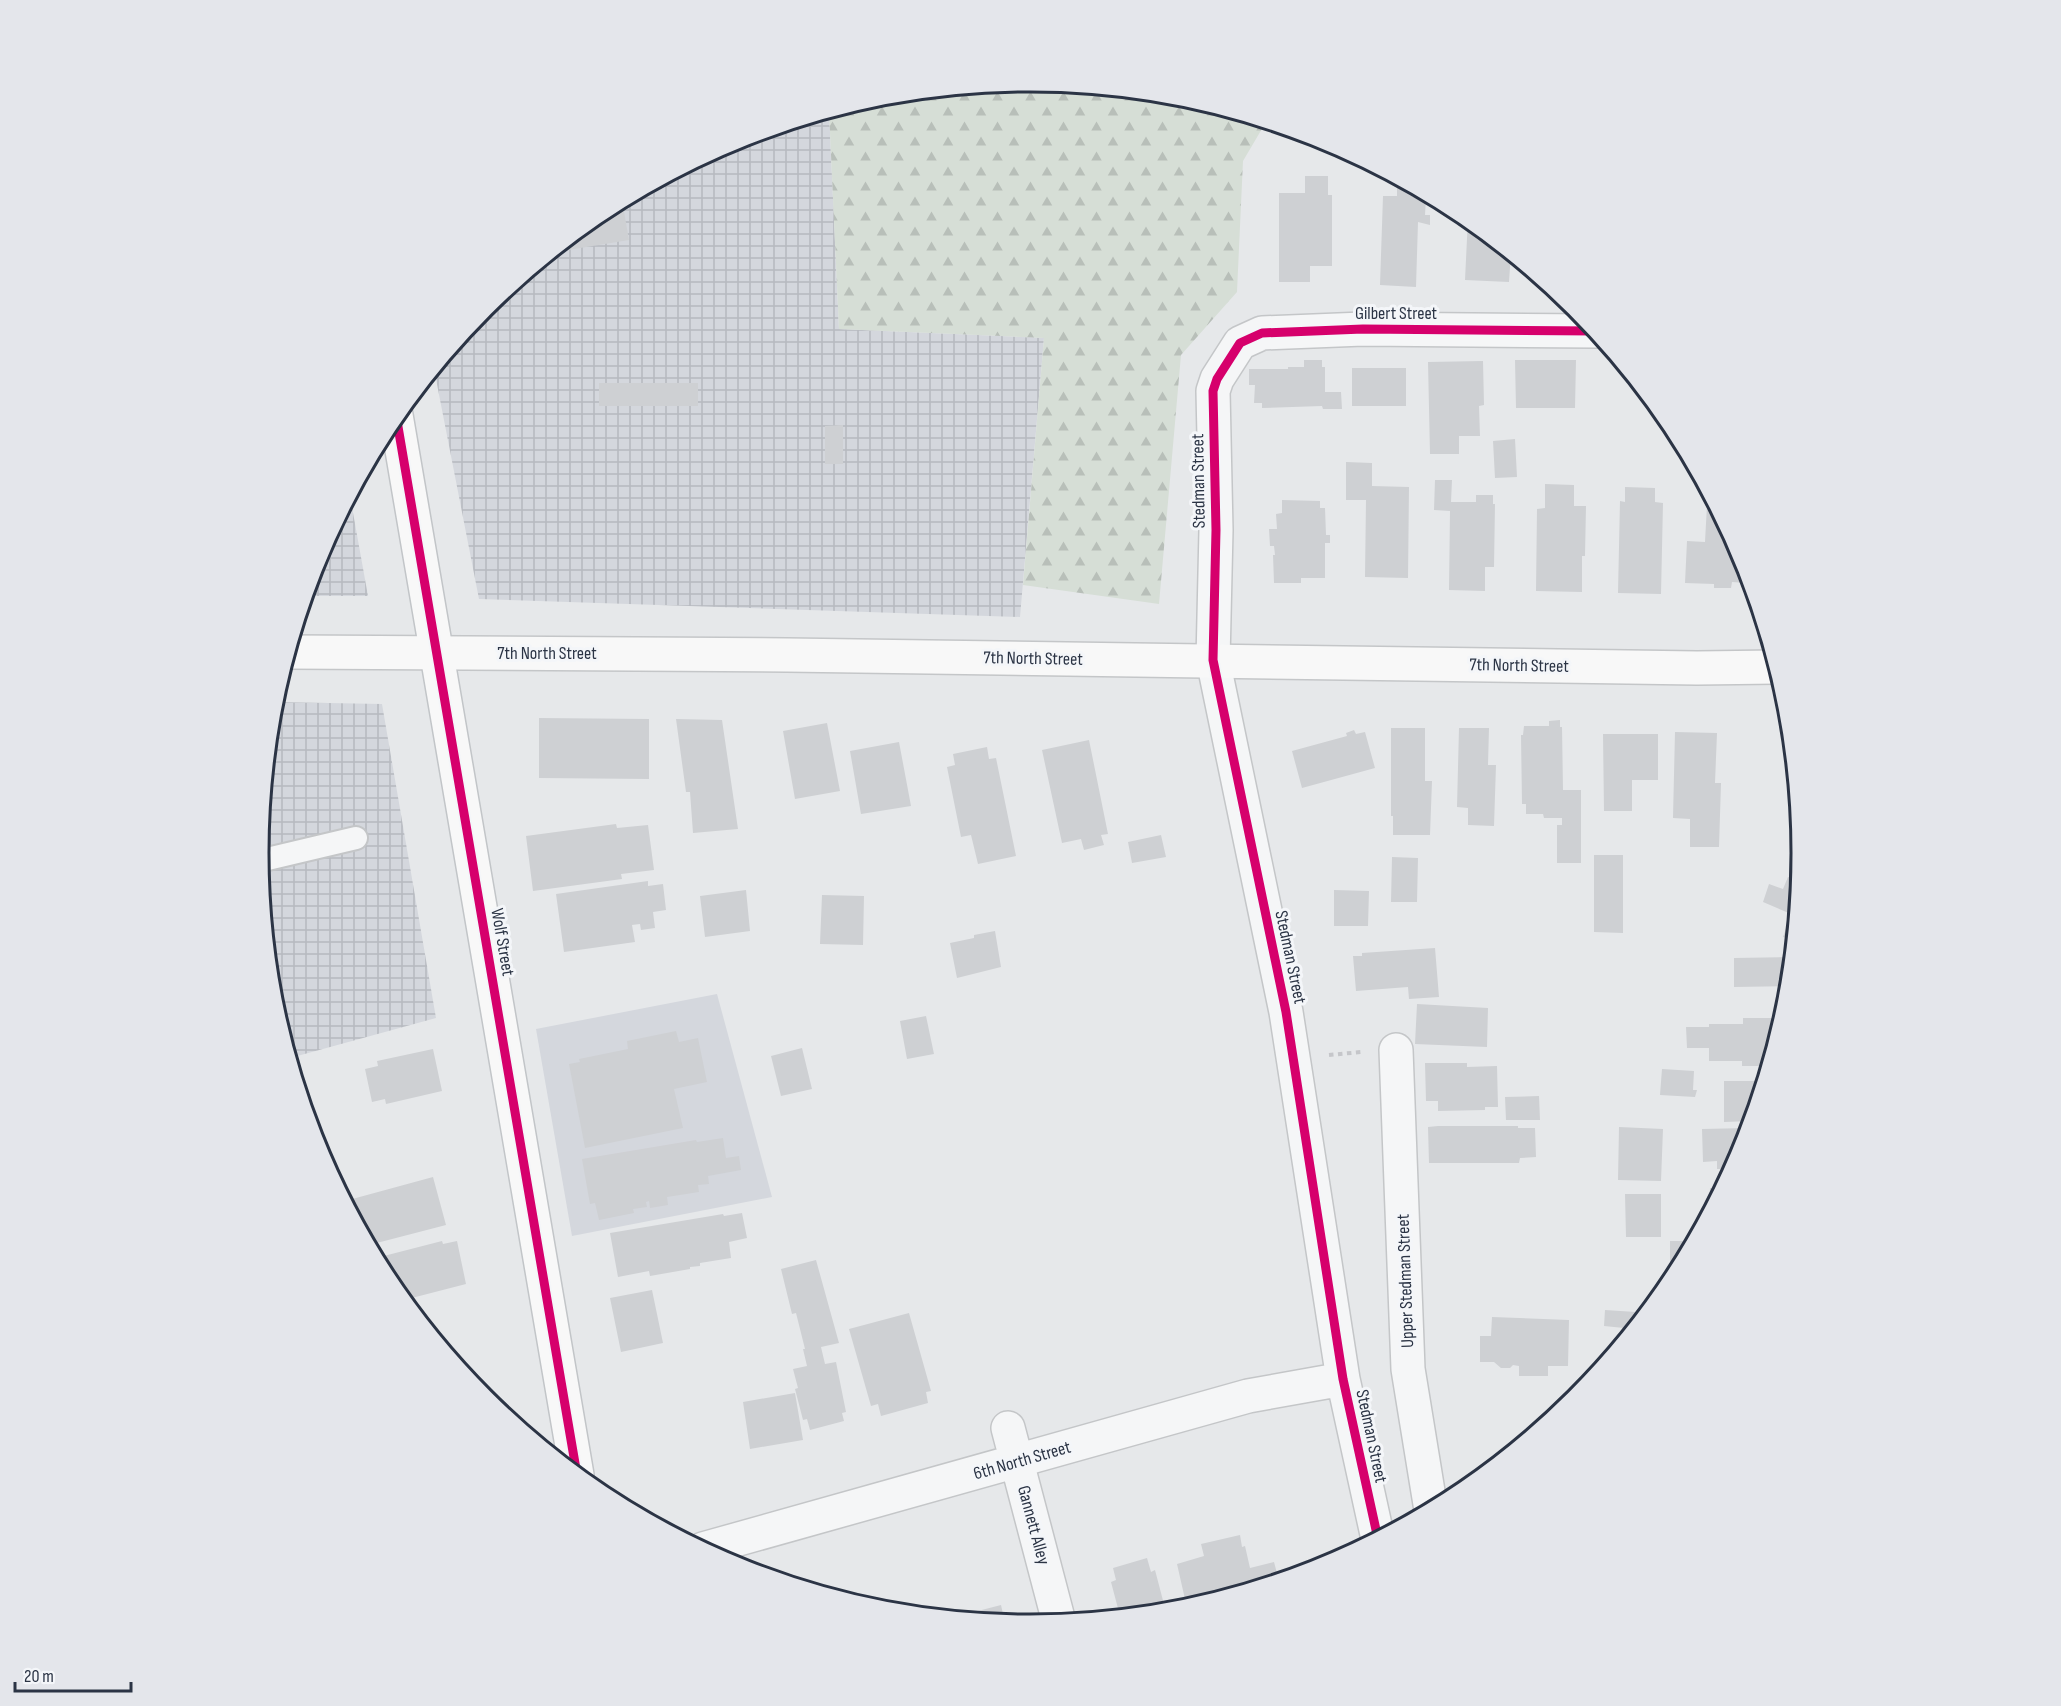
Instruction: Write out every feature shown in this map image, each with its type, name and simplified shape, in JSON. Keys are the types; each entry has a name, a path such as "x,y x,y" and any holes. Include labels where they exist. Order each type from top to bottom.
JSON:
{"street":[{"name":"Gilbert Street","path":"1217,379 1240,343 1262,333 1363,329 1584,331"},
{"name":"Stedman Street","path":"1217,379 1214,391 1216,530 1213,660 1283,1001 1343,1379 1376,1531"},
{"name":"Wolf Street","path":"398,428 575,1463"},
{"name":"7th North Street","path":"296,652 787,654 1697,668 1769,667"},
{"name":"Upper Stedman Street","path":"1396,1050 1408,1369 1430,1501"},
{"name":"6th North Street","path":"715,1546 1248,1396 1343,1379"},
{"name":"Gannett Alley","path":"1008,1428 1057,1613"}],"lane":[{"path":"269,859 356,838"}],"path":[{"path":"1293,1058 1396,1050"}],"shaded area":[{"path":"829,118 839,329 1044,338 1020,617 479,599 436,378 492,315 528,280 567,249 607,220 650,194 739,149"},
{"path":"352,508 368,596 314,596"},
{"path":"284,702 382,704 436,1018 297,1056 284,1002 276,952 269,853 276,754"},
{"path":"717,994 772,1197 572,1236 536,1029"}],"green space":[{"path":"981,93 1080,93 1179,106 1228,117 1262,128 1243,161 1237,292 1181,355 1159,604 1023,585 1044,338 839,329 829,118 931,98"}],"building":[{"path":"1305,176 1328,176 1328,195 1332,195 1332,266 1310,266 1310,282 1279,282 1279,193 1305,193"},
{"path":"1397,186 1426,203 1425,215 1430,215 1430,225 1418,222 1416,287 1380,285 1383,196 1397,196"},
{"path":"624,210 629,240 565,251"},
{"path":"1467,230 1510,262 1509,282 1465,280"},
{"path":"1304,360 1322,360 1322,367 1325,367 1325,392 1341,392 1342,409 1323,409 1322,406 1262,408 1262,403 1254,403 1255,385 1249,385 1249,369 1304,367"},
{"path":"1515,360 1576,360 1575,408 1516,408"},
{"path":"1483,361 1484,405 1479,406 1480,436 1459,436 1459,454 1430,454 1428,362"},
{"path":"1352,368 1406,368 1406,406 1352,406"},
{"path":"599,383 698,383 698,406 599,406"},
{"path":"843,425 843,464 825,464 825,426"},
{"path":"1515,439 1517,477 1495,478 1493,441"},
{"path":"1346,462 1372,463 1372,486 1409,487 1408,578 1365,577 1366,500 1346,500"},
{"path":"1435,480 1452,480 1451,502 1476,502 1476,495 1493,495 1493,504 1495,504 1494,567 1485,567 1485,591 1449,590 1450,511 1434,510"},
{"path":"1545,484 1574,485 1574,506 1586,506 1582,592 1536,591 1537,509 1545,508"},
{"path":"1625,487 1655,488 1655,502 1663,503 1661,594 1618,593 1620,501 1625,502"},
{"path":"1282,500 1320,501 1320,508 1325,508 1326,535 1330,535 1330,543 1325,543 1325,578 1301,578 1301,583 1274,583 1273,555 1275,555 1274,546 1270,546 1269,529 1277,529 1276,514 1282,513"},
{"path":"1707,505 1742,583 1732,582 1731,588 1714,588 1714,584 1685,583 1687,541 1705,542"},
{"path":"539,718 649,719 649,779 539,778"},
{"path":"676,719 722,720 738,829 693,833 690,792 686,792"},
{"path":"1560,720 1563,790 1581,790 1581,863 1557,863 1557,825 1562,825 1562,818 1544,818 1543,814 1526,814 1526,804 1522,804 1521,735 1523,735 1524,726 1549,726 1549,721"},
{"path":"827,723 840,791 795,799 783,731"},
{"path":"1391,728 1425,728 1425,781 1432,781 1430,835 1393,835"},
{"path":"1459,728 1489,728 1488,765 1496,765 1494,826 1468,825 1468,808 1457,807"},
{"path":"1354,730 1356,734 1365,732 1375,768 1302,788 1292,751 1347,736 1346,733"},
{"path":"1675,732 1717,733 1715,783 1721,783 1719,847 1690,847 1690,819 1673,818"},
{"path":"1603,734 1658,734 1658,780 1632,780 1632,811 1604,811"},
{"path":"1089,740 1108,834 1101,835 1104,845 1084,850 1081,839 1062,843 1042,750"},
{"path":"899,742 911,806 861,814 850,751"},
{"path":"987,747 989,759 996,758 1016,856 978,864 971,835 961,837 947,767 955,765 953,754"},
{"path":"616,824 617,828 648,825 654,870 621,874 622,879 533,891 526,836"},
{"path":"1161,835 1166,857 1132,863 1128,842"},
{"path":"1594,855 1623,855 1623,933 1594,932"},
{"path":"1392,857 1418,858 1417,902 1391,902"},
{"path":"1788,877 1791,878 1789,913 1763,902 1769,884 1783,889"},
{"path":"648,881 648,886 663,884 666,910 653,912 655,928 641,930 640,924 632,925 635,942 564,952 556,894"},
{"path":"746,890 750,931 705,937 700,896"},
{"path":"1334,890 1369,891 1368,926 1334,926"},
{"path":"822,895 864,896 863,945 820,944"},
{"path":"1788,923 1786,938 1783,937"},
{"path":"995,931 1001,967 957,978 950,943"},
{"path":"1435,948 1439,997 1409,999 1408,987 1356,991 1353,956 1362,956 1362,953"},
{"path":"1784,957 1780,986 1734,987 1734,958"},
{"path":"1417,1004 1488,1008 1487,1047 1415,1044"},
{"path":"926,1016 934,1054 907,1059 900,1021"},
{"path":"1743,1018 1773,1018 1761,1066 1742,1066 1742,1061 1709,1061 1709,1048 1687,1048 1686,1027 1743,1024"},
{"path":"676,1031 679,1042 698,1038 707,1082 674,1089 683,1128 585,1148 569,1064 580,1062 579,1059 628,1049 627,1041"},
{"path":"802,1048 812,1089 781,1096 771,1056"},
{"path":"433,1049 442,1091 386,1104 385,1099 372,1102 365,1069 378,1066 377,1061"},
{"path":"1425,1063 1467,1063 1467,1067 1497,1066 1498,1107 1485,1107 1485,1110 1438,1111 1438,1101 1426,1101"},
{"path":"1662,1069 1694,1071 1693,1090 1697,1090 1695,1097 1660,1095"},
{"path":"1724,1081 1757,1081 1743,1121 1724,1122"},
{"path":"1539,1096 1540,1120 1506,1120 1505,1097"},
{"path":"1428,1127 1535,1128 1536,1157 1520,1158 1519,1163 1429,1163"},
{"path":"1619,1127 1663,1129 1661,1181 1618,1180"},
{"path":"1740,1128 1723,1169 1717,1169 1717,1161 1703,1162 1702,1129"},
{"path":"723,1138 726,1158 739,1156 741,1170 708,1176 709,1184 698,1185 699,1192 667,1197 668,1205 650,1208 649,1201 646,1202 647,1207 633,1209 634,1213 599,1220 595,1203 590,1204 582,1159 696,1140 697,1142"},
{"path":"433,1177 446,1225 377,1243 353,1199"},
{"path":"1625,1194 1661,1194 1661,1237 1626,1237"},
{"path":"742,1213 747,1238 729,1242 731,1258 700,1263 700,1266 690,1267 690,1269 650,1276 649,1271 618,1277 610,1233 723,1214 724,1216"},
{"path":"442,1241 443,1244 457,1241 466,1284 412,1298 385,1256"},
{"path":"1670,1241 1686,1241 1671,1264"},
{"path":"816,1260 839,1343 821,1347 825,1364 836,1362 846,1412 842,1413 844,1421 810,1430 807,1419 803,1420 795,1389 798,1388 793,1369 807,1366 803,1349 805,1349 796,1313 792,1314 781,1269"},
{"path":"652,1290 663,1343 621,1352 610,1298"},
{"path":"1605,1310 1636,1312 1635,1316 1626,1328 1604,1326"},
{"path":"909,1313 931,1391 926,1392 928,1403 881,1416 878,1404 871,1406 849,1329"},
{"path":"1492,1317 1569,1320 1568,1366 1548,1366 1548,1376 1519,1376 1519,1366 1501,1368 1494,1362 1480,1362 1480,1336 1491,1336"},
{"path":"795,1393 803,1440 750,1449 743,1402"},
{"path":"1240,1535 1250,1568 1274,1562 1277,1573 1228,1589 1185,1599 1177,1564 1204,1556 1201,1544"},
{"path":"1147,1558 1151,1572 1155,1570 1164,1603 1118,1609 1111,1582 1116,1580 1113,1568"},
{"path":"1001,1605 1003,1613 981,1613 973,1612"}],"cycle path":[{"path":"1376,1531 1343,1379 1286,1012 1213,660 1216,530 1213,391 1217,379 1240,343 1262,333 1363,329 1584,331"},
{"path":"398,428 575,1463"}]}
